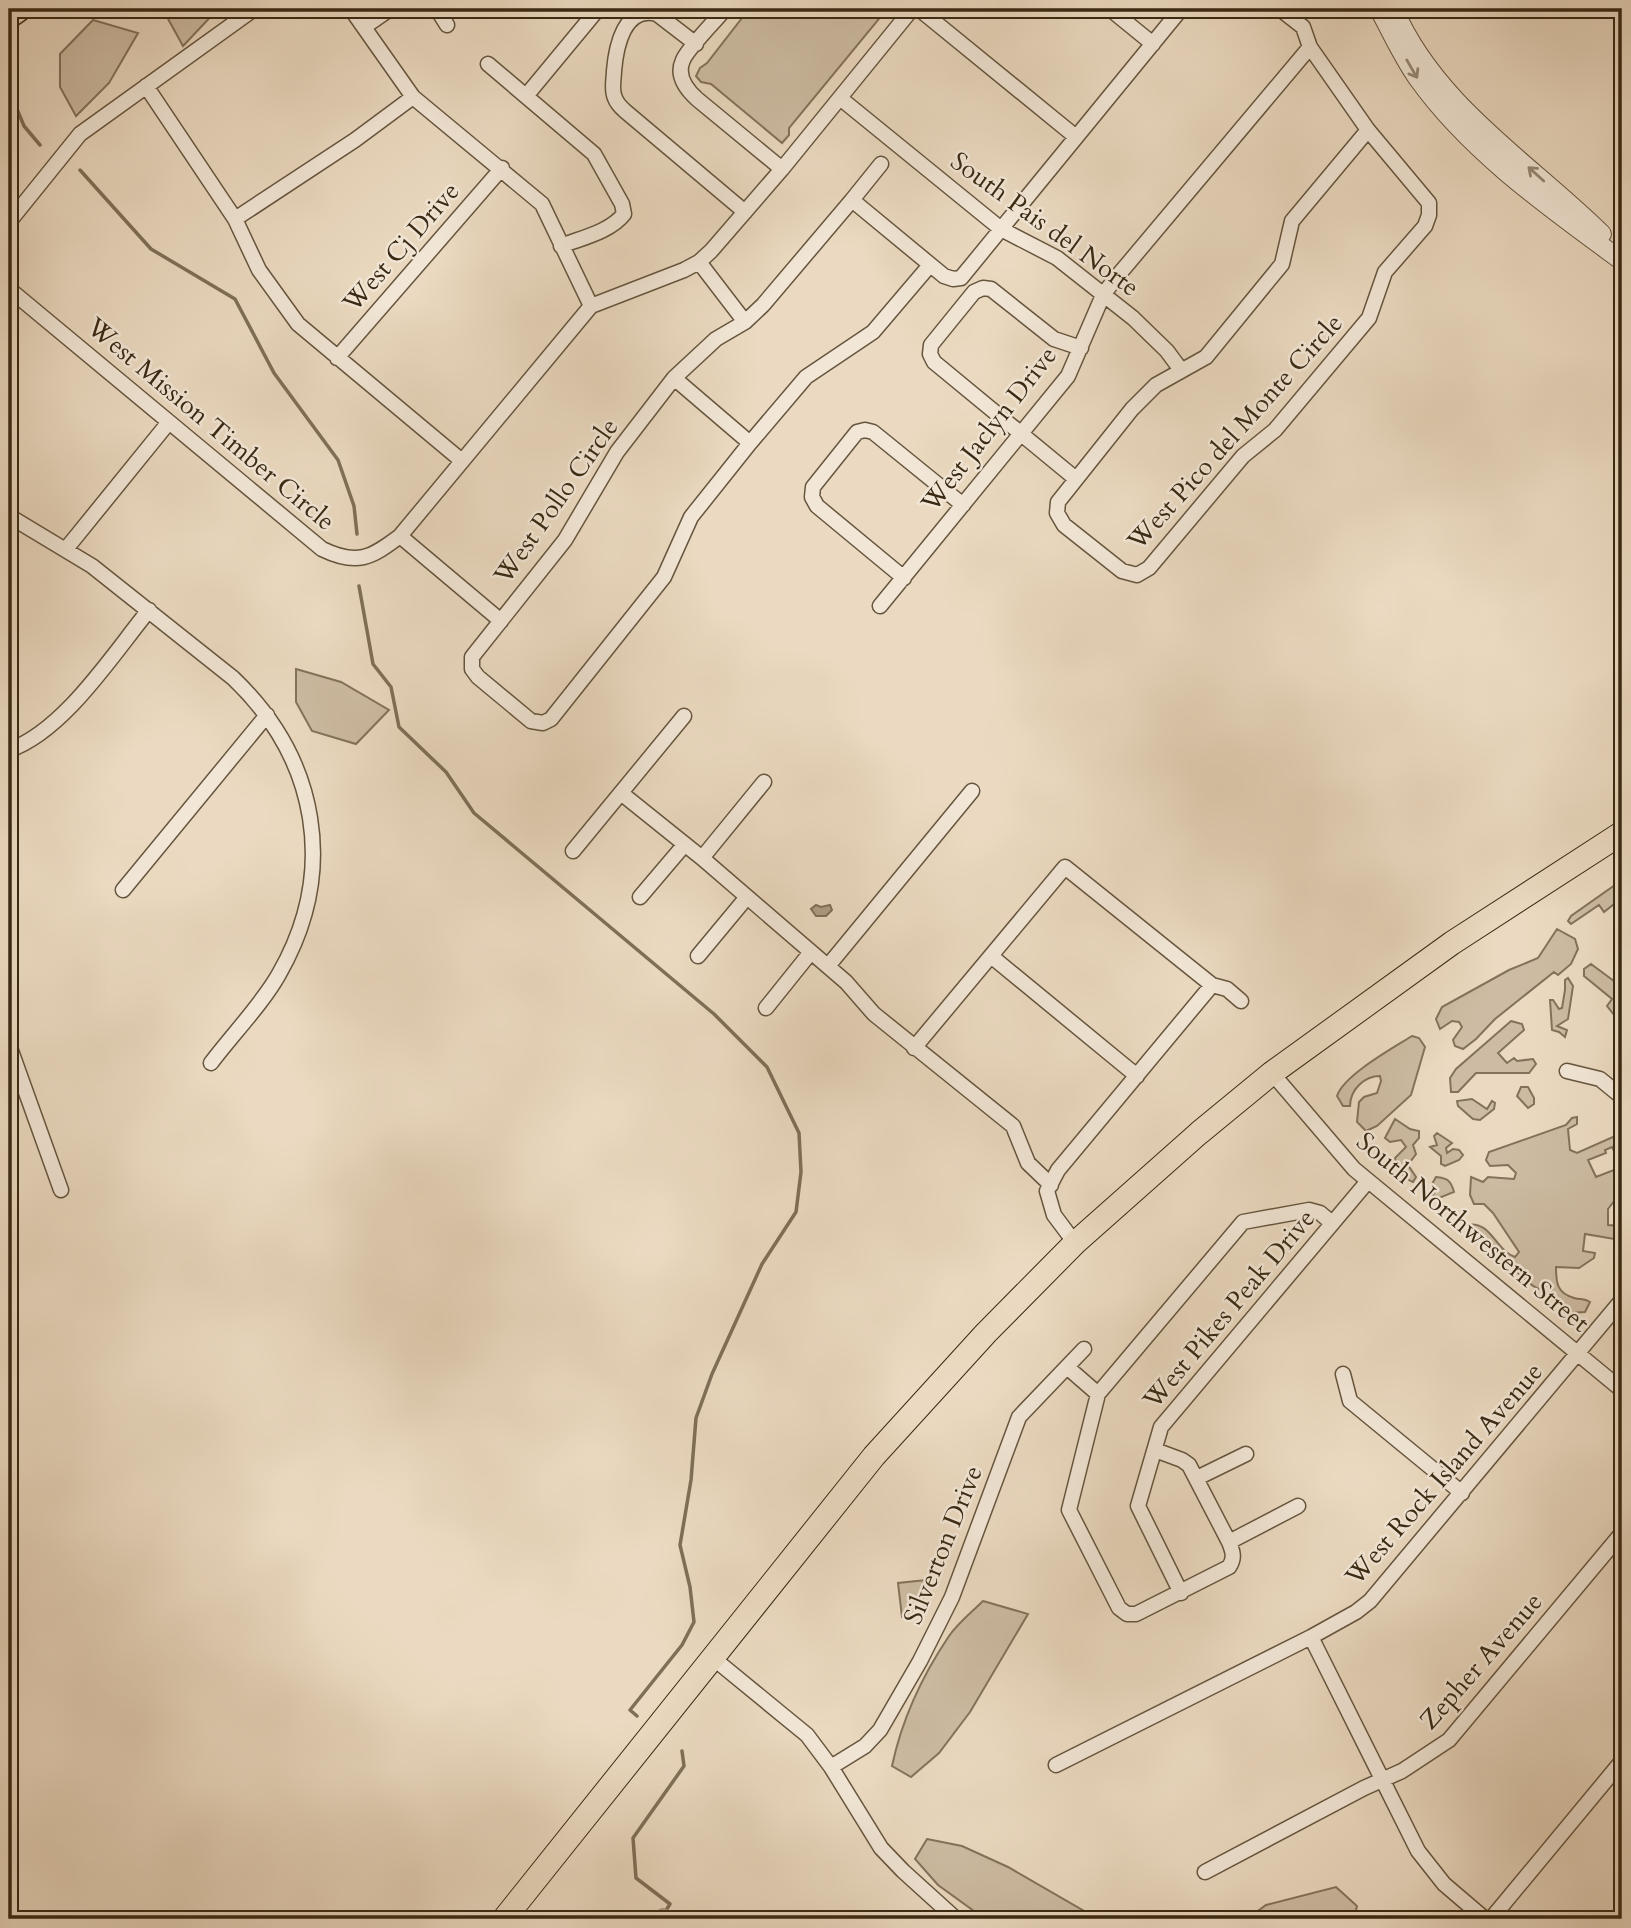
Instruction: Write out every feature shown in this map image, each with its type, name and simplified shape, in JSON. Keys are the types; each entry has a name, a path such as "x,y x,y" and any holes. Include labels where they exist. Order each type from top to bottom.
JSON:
{"highway":[{"path":"9,16 19,9"}],"main road":[{"path":"504,1919 874,1456 986,1332 1075,1243 1178,1151 1272,1073 1435,955 1622,833"}],"street":[{"path":"9,222 80,134 254,9"},
{"path":"351,9 413,97 502,168 542,204 591,306"},
{"path":"364,27 390,9"},
{"path":"436,9 447,25"},
{"path":"526,96 598,9"},
{"path":"725,9 682,61 681,78 687,90 782,169"},
{"name":"West Mission Timber Circle","path":"9,289 322,550 354,559 374,555 400,536 591,306 699,262 782,169 912,9"},
{"path":"919,9 1076,137"},
{"path":"1110,9 1153,44"},
{"path":"852,200 944,276 961,278 1181,9"},
{"name":"West Pico del Monte Circle","path":"1280,9 1303,27 1310,47 1368,130 1429,203 1429,215 1425,226 1385,272 1369,318 1275,430 1243,456 1149,568 1137,575 1122,571 1064,524 1057,513 1058,502 1132,409 1156,386 1204,359 1282,264 1292,221 1368,130"},
{"path":"1379,9 1417,78 1444,112 1474,143 1521,183 1622,261"},
{"path":"1394,9 1426,63 1473,118 1622,253"},
{"path":"696,44 657,14 649,12 635,17 621,35 616,47 615,98 625,111 745,212"},
{"name":"West Jaclyn Drive","path":"880,606 1068,376 1103,295 1310,47"},
{"path":"488,64 594,154 622,204 624,214 610,227 561,246"},
{"path":"146,86 235,219 259,270 298,324 462,461"},
{"path":"235,219 355,141 413,97"},
{"name":"South Pais del Norte","path":"840,98 1001,229 1057,258 1133,318 1167,351 1181,370"},
{"name":"West Pollo Circle","path":"881,164 764,305 745,322 716,339 674,378 617,452 565,540 472,657 472,669 478,677 531,721 543,723 551,719 664,577 691,517 750,443 806,377 873,332 930,265"},
{"name":"West Cj Drive","path":"337,358 502,168"},
{"path":"699,262 745,322"},
{"path":"1076,479 934,362 930,354 931,345 974,292 983,288 991,289 1054,339 1081,348"},
{"path":"674,378 750,443"},
{"path":"66,549 169,422"},
{"path":"904,578 817,506 812,497 813,487 857,432 865,429 873,432 963,505"},
{"path":"9,516 92,566 233,678 267,715 293,758 307,799 313,853 309,901 302,927 277,978 211,1063"},
{"path":"400,536 501,621"},
{"path":"9,750 34,737 75,701 149,610"},
{"path":"123,890 267,715"},
{"path":"573,851 684,716"},
{"path":"702,858 764,782"},
{"path":"828,966 972,791"},
{"path":"621,793 811,951 846,982 866,1008 1013,1126 1028,1163 1051,1185"},
{"path":"640,897 685,844"},
{"path":"914,1048 1065,867 1212,985 1227,989 1241,1001"},
{"path":"698,956 747,897"},
{"path":"765,1008 811,951"},
{"path":"991,956 1137,1076"},
{"path":"1075,1243 1054,1215 1048,1191 1058,1170 1212,985"},
{"path":"9,1045 61,1190"},
{"path":"1567,1070 1600,1079 1622,1097"},
{"name":"South Northwestern Street","path":"1272,1073 1338,1151 1368,1181 1622,1390"},
{"name":"West Pikes Peak Drive","path":"1181,1592 1138,1506 1161,1427 1368,1181"},
{"path":"1155,1450 1189,1465 1229,1542 1233,1561 1229,1567 1181,1592 1136,1614 1127,1614 1119,1608 1069,1510 1098,1394 1243,1222 1309,1210 1320,1213 1332,1223"},
{"name":"West Rock Island Avenue","path":"1056,1765 1311,1637 1370,1601 1622,1300"},
{"name":"Silverton Drive","path":"831,1767 865,1745 880,1730 953,1597 1019,1417 1084,1349"},
{"path":"1067,1367 1098,1394"},
{"path":"1343,1374 1350,1401 1462,1493"},
{"path":"1197,1478 1246,1454"},
{"path":"1229,1542 1298,1506"},
{"name":"Zepher Avenue","path":"1205,1872 1412,1765 1449,1740 1622,1533"},
{"path":"1311,1637 1381,1780 1428,1866 1444,1884 1485,1919"},
{"path":"713,1658 807,1735 831,1767 881,1848 956,1919"},
{"path":"1491,1919 1622,1761"},
{"path":"931,1919 941,1907"}],"shaded area":[{"path":"167,9 218,9 183,46 167,17"},
{"path":"749,9 883,9 883,14 789,128 789,135 782,143 711,84 701,82 696,76"},
{"path":"93,20 138,33 109,83 76,116 60,87 60,54"},
{"path":"296,669 341,682 389,710 356,744 312,731 296,702"},
{"path":"1615,885 1622,889 1614,904 1604,912 1599,905 1571,924 1568,921 1571,916"},
{"path":"816,905 830,905 832,910 826,916 816,916 811,909"},
{"path":"1557,929 1575,939 1578,949 1571,964 1558,975 1554,972 1495,1019 1463,1049 1455,1046 1453,1040 1462,1027 1459,1022 1452,1021 1440,1029 1436,1019 1442,1007 1509,970 1538,958"},
{"path":"1591,964 1622,987 1622,1013 1615,1016 1607,1006 1612,999 1584,976 1584,969"},
{"path":"1568,978 1573,986 1568,1019 1557,1026 1567,1030 1565,1037 1552,1030 1550,1000 1553,1000 1559,1009 1562,1008 1565,980"},
{"path":"1511,1021 1522,1024 1524,1030 1498,1053 1507,1063 1514,1058 1517,1061 1533,1059 1536,1064 1529,1073 1476,1073 1458,1092 1451,1092 1450,1078 1456,1069"},
{"path":"1412,1036 1419,1038 1425,1047 1411,1095 1377,1126 1366,1131 1357,1122 1359,1102 1364,1097 1377,1093 1380,1076 1363,1081 1355,1089 1350,1106 1343,1106 1337,1096 1341,1088 1359,1071"},
{"path":"1521,1087 1528,1087 1534,1098 1534,1104 1528,1108 1517,1096"},
{"path":"1472,1099 1487,1109 1492,1101 1495,1103 1494,1109 1480,1120 1473,1119 1458,1106 1457,1101"},
{"path":"1577,1117 1577,1124 1568,1129 1570,1150 1577,1153 1615,1136 1620,1148 1614,1151 1612,1147 1605,1150 1606,1153 1588,1160 1596,1177 1619,1168 1615,1178 1615,1200 1608,1209 1608,1225 1620,1226 1614,1239 1585,1234 1583,1251 1595,1253 1594,1258 1579,1268 1556,1267 1557,1283 1561,1290 1568,1296 1590,1302 1585,1312 1569,1313 1551,1295 1533,1286 1467,1225 1482,1227 1515,1257 1519,1252 1493,1213 1484,1204 1474,1204 1470,1195 1471,1177 1483,1182 1488,1177 1514,1179 1516,1173 1508,1165 1490,1166 1486,1160 1489,1152 1566,1125 1572,1118"},
{"path":"1395,1119 1410,1129 1419,1131 1419,1138 1413,1145 1416,1154 1408,1165 1416,1177 1413,1182 1398,1169 1395,1158 1406,1147 1401,1140 1390,1142 1385,1138"},
{"path":"1437,1133 1452,1143 1446,1148 1447,1153 1453,1149 1459,1150 1463,1155 1459,1160 1445,1166 1441,1164 1441,1156 1430,1147 1437,1145 1434,1136"},
{"path":"1436,1177 1448,1181 1454,1192 1439,1198 1433,1195 1435,1189 1432,1184"},
{"path":"926,1580 927,1587 922,1588 925,1614 902,1617 898,1583"},
{"path":"983,1601 1028,1614 970,1712 939,1753 911,1777 892,1766 907,1715 922,1682 949,1636"},
{"path":"927,1839 962,1846 1008,1867 1098,1919 985,1919 938,1885 915,1859"},
{"path":"1336,1887 1357,1906 1354,1919 1247,1919 1266,1905"}],"waterway":[{"path":"9,87 11,57"},
{"path":"9,90 24,126 40,145"},
{"path":"80,170 151,249 235,299 274,373 338,460 354,506 357,534"},
{"path":"359,586 373,664 391,687 399,727 446,772 474,813 714,1014 767,1067 799,1133 801,1172 796,1212 762,1264 712,1374 696,1418 691,1480 680,1545 690,1587 694,1622 682,1645 630,1710 637,1716"},
{"path":"663,1915 670,1904 636,1878 633,1838 684,1766 682,1751"},
{"path":"663,1915 668,1919"}]}
